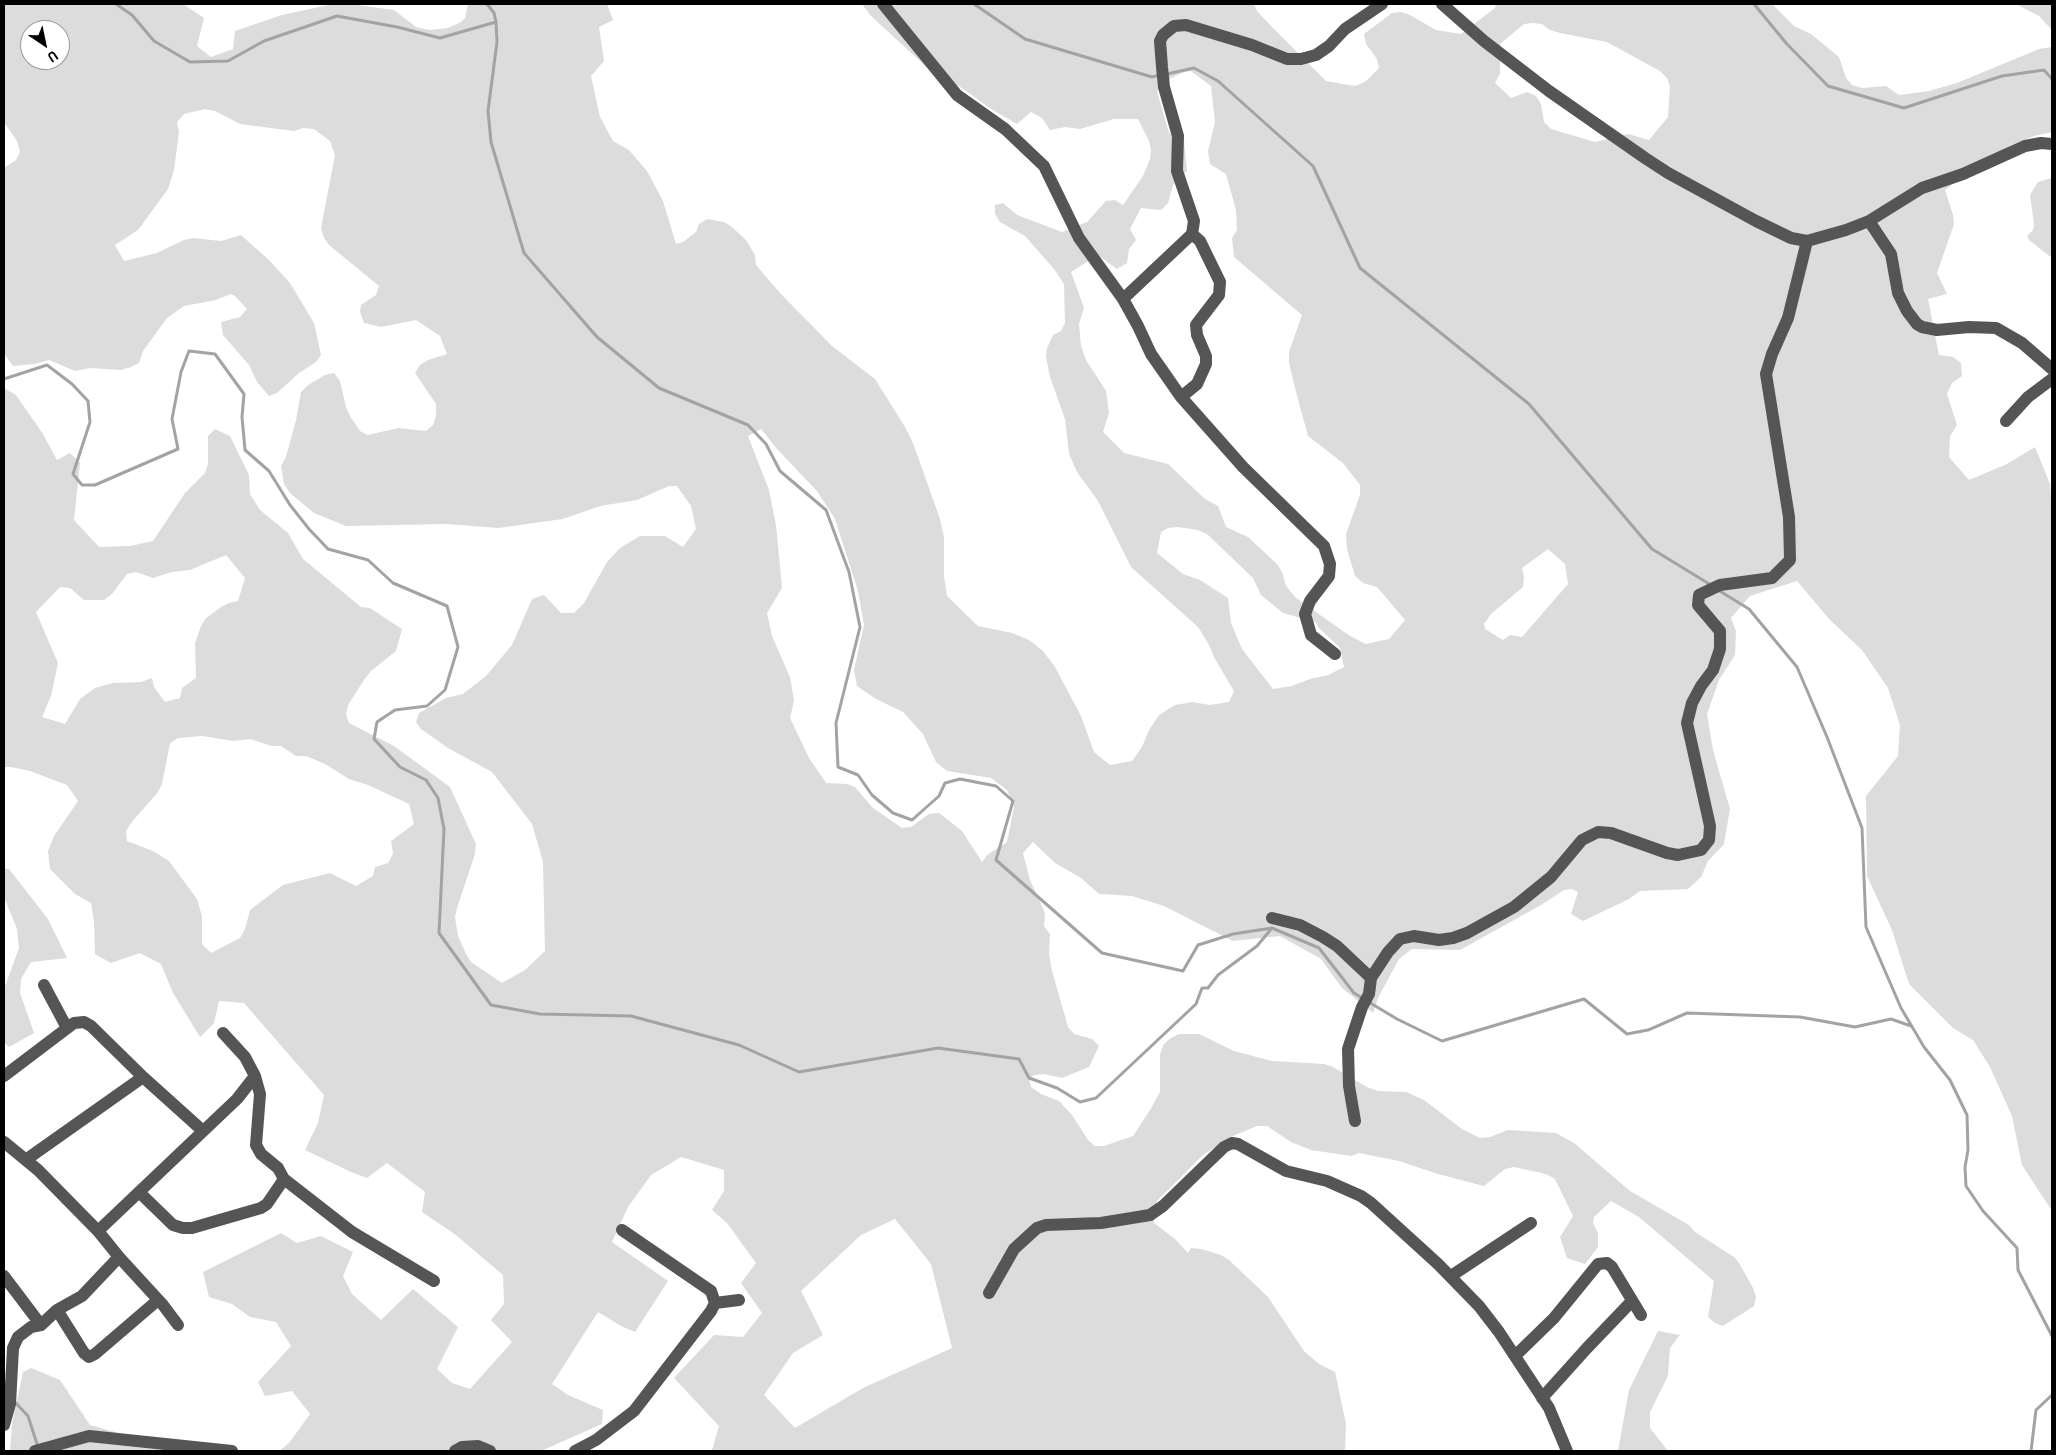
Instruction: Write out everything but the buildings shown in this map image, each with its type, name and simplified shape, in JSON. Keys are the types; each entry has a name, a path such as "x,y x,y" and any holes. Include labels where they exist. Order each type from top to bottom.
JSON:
{"street":[{"path":"883,4 957,95 1004,129 1044,166 1079,238 1123,299 1151,354 1181,398 1243,467 1324,546 1330,564 1328,576 1310,601 1305,614 1311,635 1335,654"},
{"path":"1123,299 1192,234 1194,221 1177,171 1178,136 1164,87 1160,41 1163,35 1174,26 1186,25 1210,31 1287,59 1301,59 1316,55 1329,46 1345,30 1382,4"},
{"path":"1442,4 1484,41 1549,91 1668,173 1781,234 1807,241 1832,235 1869,221 1922,188 1963,174 2025,146 2041,143 2052,144"},
{"path":"1869,221 1891,254 1898,293 1907,312 1917,324 1937,330 1969,326 1996,328 2022,343 2052,369"},
{"path":"1181,398 1197,384 1206,364 1206,356 1197,335 1196,324 1219,295 1220,282 1200,242 1192,234"},
{"path":"1355,1121 1349,1086 1348,1049 1362,1007 1369,994 1371,978 1388,952 1400,939 1414,936 1439,940 1467,933 1514,907 1551,877 1574,846 1590,835 1612,832 1667,853 1678,855 1696,853 1705,847 1709,840 1710,826 1687,723 1692,704 1701,686 1713,670 1720,649 1720,631 1698,605 1699,595 1720,585 1772,578 1790,560 1789,517 1766,374 1772,354 1788,318 1807,241"},
{"path":"2006,421 2028,397 2052,379"},
{"path":"1272,918 1300,925 1322,937 1336,946 1371,978"},
{"path":"44,985 66,1028"},
{"path":"4,1076 66,1028 74,1023 84,1022 91,1026 143,1077 203,1131"},
{"path":"223,1033 245,1057 255,1076 260,1094 256,1145 261,1154 278,1168 284,1179 352,1232 434,1281"},
{"path":"98,1231 237,1099 255,1076"},
{"path":"27,1160 143,1077"},
{"path":"4,1142 27,1160 98,1231 178,1325"},
{"path":"989,1293 1014,1249 1037,1228 1046,1225 1101,1223 1150,1215 1163,1206 1224,1147 1232,1143 1238,1144 1286,1171 1327,1181 1361,1196 1451,1276 1479,1306 1515,1356 1557,1424 1567,1451"},
{"path":"139,1192 173,1225 192,1228 260,1208 267,1204 284,1179"},
{"path":"1451,1276 1531,1224"},
{"path":"575,1451 596,1440 634,1411 711,1311 715,1302 711,1291 622,1230"},
{"path":"4,1425 10,1404 15,1342 22,1332 41,1325 57,1310 82,1296 119,1257"},
{"path":"1515,1356 1554,1318 1598,1264 1607,1263 1612,1267 1640,1315"},
{"path":"4,1276 41,1325"},
{"path":"57,1310 84,1353 89,1357 95,1354 158,1300"},
{"path":"715,1302 738,1300"},
{"path":"1542,1398 1632,1302"},
{"path":"39,1450 89,1436 232,1451"},
{"path":"456,1451 462,1447 478,1446 490,1451"}],"shaded area":[{"path":"4,4 183,4 204,18 197,46 211,57 233,49 235,31 282,15 333,4 349,4 394,10 416,27 430,30 448,28 461,22 465,18 468,4 607,4 613,20 599,27 604,61 591,76 600,117 613,141 629,150 647,171 663,201 676,244 683,242 696,232 699,224 707,219 724,222 732,227 746,240 755,255 756,265 780,293 832,346 875,379 913,443 940,519 944,537 944,576 947,596 978,626 1012,633 1029,640 1043,651 1055,667 1081,716 1094,752 1110,765 1132,761 1142,747 1149,730 1159,715 1175,705 1192,702 1210,705 1229,702 1234,691 1198,627 1131,567 1098,501 1077,472 1069,454 1065,419 1050,377 1046,357 1047,348 1053,335 1061,331 1065,323 1064,284 1054,269 1025,236 1000,222 995,214 995,205 1003,203 1017,215 1062,232 1087,222 1106,201 1115,200 1123,205 1143,176 1150,159 1149,141 1138,119 1114,119 1080,129 1065,127 1050,130 1042,118 1031,112 1017,124 991,109 962,88 934,74 870,15 862,4 1254,4 1257,11 1270,25 1326,81 1355,86 1365,82 1379,68 1377,59 1366,44 1364,34 1392,13 1401,12 1436,30 1461,34 1495,8 1496,4 1772,4 1794,26 1811,34 1839,57 1846,78 1852,85 1862,88 1886,86 1899,95 1929,91 1957,83 2039,49 2052,47 2052,132 2034,136 1989,157 1945,190 1954,224 1937,273 1947,294 1928,299 1939,355 1953,357 1961,363 1962,376 1952,383 1947,394 1957,425 1950,436 1949,457 1969,480 2007,464 2035,447 2050,484 2052,518 2052,1211 2022,1165 2012,1116 1990,1067 1973,1040 1953,1028 1909,984 1892,930 1867,876 1866,796 1898,756 1900,725 1888,688 1862,650 1830,620 1797,581 1750,596 1731,618 1736,631 1735,655 1719,680 1707,714 1713,750 1730,809 1724,844 1708,861 1701,877 1688,889 1640,891 1629,899 1583,921 1571,914 1578,892 1572,889 1564,890 1460,950 1412,949 1399,959 1379,996 1373,1013 1342,988 1321,959 1280,936 1233,941 1164,906 1132,896 1099,894 1081,878 1055,863 1033,842 1023,853 1030,880 1045,913 1044,926 1050,934 1049,954 1052,971 1068,1027 1074,1034 1092,1039 1099,1046 1089,1067 1062,1078 1044,1074 1035,1075 1029,1078 1031,1087 1041,1094 1059,1101 1072,1115 1088,1140 1095,1146 1104,1146 1133,1136 1160,1092 1160,1054 1164,1044 1179,1034 1199,1034 1234,1051 1272,1061 1324,1064 1378,1091 1406,1092 1424,1100 1462,1129 1480,1138 1490,1137 1508,1130 1556,1133 1574,1143 1630,1191 1689,1225 1695,1232 1734,1257 1739,1263 1753,1288 1756,1297 1754,1306 1723,1326 1715,1323 1708,1317 1714,1281 1639,1217 1611,1201 1594,1217 1593,1223 1598,1233 1598,1247 1585,1264 1567,1258 1560,1237 1573,1216 1555,1179 1546,1174 1514,1167 1505,1169 1484,1186 1399,1161 1359,1153 1351,1156 1311,1150 1291,1142 1267,1126 1257,1126 1233,1136 1203,1155 1157,1201 1154,1223 1175,1239 1188,1253 1191,1248 1201,1249 1221,1255 1229,1260 1268,1297 1304,1351 1319,1364 1335,1372 1346,1424 1345,1451 714,1451 712,1450 719,1426 674,1378 714,1335 743,1337 762,1313 741,1283 756,1263 727,1223 712,1210 724,1191 724,1170 681,1157 651,1175 628,1207 612,1242 668,1281 635,1332 598,1312 552,1384 568,1395 603,1410 602,1424 541,1451 279,1451 289,1443 310,1414 292,1391 265,1396 258,1382 291,1346 276,1322 250,1317 232,1304 209,1297 203,1272 281,1233 297,1243 321,1236 353,1252 343,1276 352,1294 381,1320 413,1289 458,1327 437,1369 452,1383 470,1389 512,1342 491,1320 504,1304 503,1275 456,1235 422,1212 425,1192 387,1163 367,1178 305,1150 318,1123 324,1095 244,1003 219,1001 214,1023 200,1037 173,993 161,964 140,953 111,963 95,954 94,921 91,903 75,894 50,869 48,851 54,836 78,801 67,785 30,771 4,767 4,388 16,395 43,434 57,460 70,453 80,463 74,520 99,547 130,546 153,541 185,493 205,473 208,464 208,436 215,429 230,436 249,475 250,494 260,510 288,533 303,559 361,607 370,608 402,629 396,651 371,671 348,705 346,714 349,723 394,746 450,787 476,844 475,854 455,917 458,936 471,962 502,983 525,970 545,951 543,862 532,824 492,772 448,748 421,729 416,722 419,713 446,698 463,694 486,676 512,645 532,599 544,595 561,613 574,613 584,603 607,562 620,548 640,536 665,536 683,547 696,529 691,506 677,486 669,486 637,500 600,506 563,519 498,528 447,524 346,526 314,513 290,493 284,484 281,466 286,457 296,420 301,392 308,385 325,375 334,373 340,381 350,416 360,431 368,435 398,428 426,431 433,425 436,416 436,404 415,373 420,365 428,360 447,354 440,336 416,320 381,327 364,323 360,312 361,305 376,295 379,286 329,245 324,238 321,228 335,155 330,141 314,129 303,128 294,131 240,124 215,111 205,109 184,114 177,122 179,132 174,170 168,189 138,230 115,245 124,261 157,253 184,240 193,238 221,241 241,235 269,260 290,283 314,323 321,355 316,362 299,373 277,393 269,396 257,382 249,365 223,335 221,322 240,317 247,309 231,294 216,300 184,306 167,318 143,351 139,363 131,367 121,370 90,368 75,371 49,360 35,364 13,366 4,353 4,168 16,160 20,152 17,141 6,125 4,125","holes":["1524,24 1542,24 1550,30 1560,33 1607,42 1660,71 1667,78 1670,87 1668,117 1649,140 1628,134 1595,142 1551,129 1544,122 1541,104 1536,96 1527,92 1511,98 1495,83 1500,74 1500,44","1191,71 1211,86 1215,122 1208,151 1210,164 1226,174 1236,210 1237,230 1232,238 1234,257 1302,315 1289,352 1289,363 1296,392 1308,436 1343,463 1360,485 1360,495 1346,534 1347,549 1355,576 1363,583 1377,587 1405,620 1389,639 1366,644 1350,636 1296,598 1286,586 1282,572 1277,564 1248,537 1226,527 1218,506 1205,499 1168,464 1124,453 1103,432 1109,413 1106,391 1086,360 1081,346 1079,324 1084,308 1071,272 1098,255 1117,269 1127,263 1129,249 1136,240 1130,229 1141,208 1161,210 1168,203 1173,185 1187,171 1184,140 1169,133 1157,91 1171,78","761,429 777,449 817,491 835,519 858,591 864,625 854,670 857,686 876,699 903,712 923,734 936,762 947,771 991,778 1007,790 1014,807 1007,842 987,855 982,862 962,831 939,813 929,814 911,827 902,828 873,808 855,787 847,784 826,783 809,758 790,718 794,701 790,677 772,636 767,613 782,588 776,525 769,490 748,436","1178,527 1198,530 1207,534 1253,578 1261,595 1283,613 1315,622 1340,648 1344,667 1328,675 1292,686 1273,689 1242,649 1231,623 1228,598 1200,580 1183,574 1157,553 1161,532 1168,528","1548,549 1565,564 1568,584 1522,637 1510,635 1503,640 1485,629 1484,624 1491,614 1523,587 1524,577 1522,568","226,555 245,578 238,601 221,607 206,618 201,626 195,643 196,678 182,688 180,698 165,702 154,687 152,678 141,682 113,683 95,688 80,699 65,724 42,717 51,696 58,663 36,612 60,587 70,588 84,600 104,600 112,594 127,574 136,572 153,578 172,572 190,570","202,736 233,741 250,739 272,746 281,746 296,756 306,756 325,764 349,779 368,785 409,804 414,824 391,841 393,854 388,863 375,867 373,876 356,886 330,873 283,885 250,910 245,929 240,938 211,953 202,944 202,916 197,899 169,861 153,851 127,841 126,831 158,792 162,784 170,743 178,738","895,1219 931,1264 952,1348 863,1388 795,1428 764,1395 793,1353 823,1335 801,1291 861,1235"]},
{"path":"2016,4 2052,4 2052,30 2039,16"},
{"path":"2052,178 2052,258 2029,240 2027,236 2033,230 2034,224 2030,195 2038,182"},
{"path":"4,869 9,869 48,919 67,958 31,962 21,979 20,993 34,1033 9,1047 4,1042 4,989 19,948 17,929 4,897"},
{"path":"1658,1331 1680,1335 1670,1348 1668,1376 1650,1412 1650,1428 1668,1451 1618,1451 1629,1390"},
{"path":"31,1368 60,1380 90,1425 182,1451 10,1451 12,1424 23,1372"}],"waterway":[{"path":"116,4 132,15 154,41 190,62 228,61 264,41 337,16 397,27 440,38 496,22 497,42 488,111 491,142 524,253 597,337 659,388 748,425 766,444 780,471 826,510 849,572 860,627 836,723 838,767 858,775 872,795 893,813 912,820 939,796 945,783 960,779 996,786 1013,801 996,860 1102,953 1183,971 1198,945 1233,934 1272,928 1319,948 1354,993 1362,998"},
{"path":"487,4 494,13 496,22"},
{"path":"974,4 1025,39 1152,77 1160,75"},
{"path":"1754,4 1786,43 1828,86 1904,108 2002,76 2044,70 2052,79"},
{"path":"1167,74 1194,68 1218,81 1313,166 1360,268 1529,404 1652,549 1711,585"},
{"path":"4,379 47,365 72,384 88,401 90,422 73,474 82,485 95,485 178,449 172,419 181,372 189,351 215,354 244,394 242,417 245,450 269,471 290,505 309,529 328,549 368,560 393,583 447,606 458,647 445,690 427,706 395,710 377,722 374,739 400,767 426,780 438,798 444,829 439,933 491,1005 540,1014 631,1016 739,1045 799,1072 938,1048 1019,1059 1029,1078 1057,1088 1080,1102 1096,1098 1196,1004 1202,988 1208,988 1218,975 1257,946 1272,928"},
{"path":"1718,590 1749,609 1797,667 1827,737 1862,828 1866,927 1901,1008 1924,1047 1950,1080 1967,1115 1966,1186 1983,1211 2017,1248 2018,1270 2052,1336"},
{"path":"1367,1001 1397,1019 1442,1041 1584,999 1627,1034 1648,1030 1687,1013 1800,1017 1855,1027 1891,1019 1911,1026"},
{"path":"2031,1451 2036,1410 2052,1395"},
{"path":"14,1401 28,1416 38,1447"}]}
